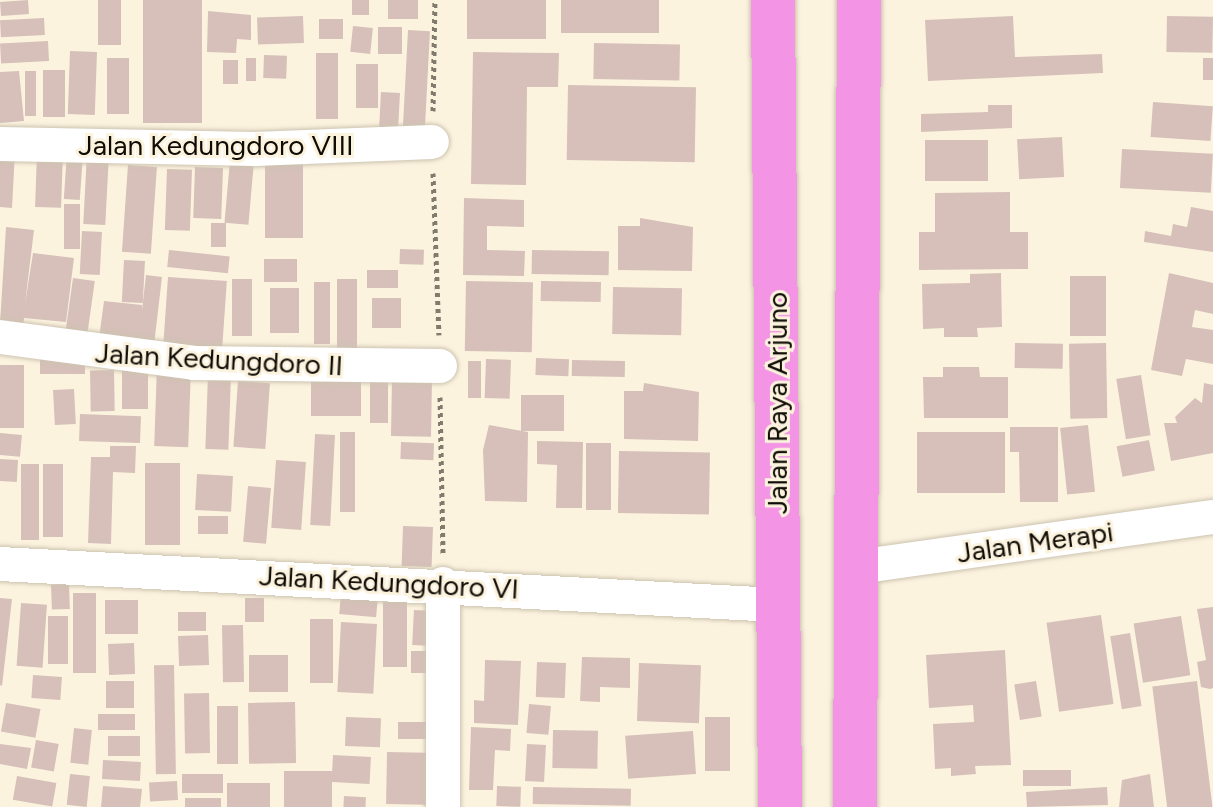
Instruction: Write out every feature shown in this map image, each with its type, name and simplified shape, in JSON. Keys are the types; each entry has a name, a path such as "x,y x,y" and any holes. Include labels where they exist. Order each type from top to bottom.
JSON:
{"highway":[{"name":"Jalan Raya Arjuno","path":"773,0 780,807"},
{"path":"855,807 859,0"}],"street":[{"name":"Jalan Kedungdoro VIII","path":"0,144 255,149 432,142"},
{"name":"Jalan Kedungdoro II","path":"0,337 194,363 440,366"},
{"name":"Jalan Merapi","path":"857,567 1213,517"},
{"name":"Jalan Kedungdoro VI","path":"0,564 443,584 778,605"},
{"path":"443,584 443,807"}],"path":[{"path":"435,0 432,142 440,366 443,584"}],"building":[{"path":"28,0 29,14 1,16 0,2"},
{"path":"98,0 121,0 121,45 98,45"},
{"path":"143,0 202,0 202,123 143,123"},
{"path":"352,0 369,0 369,15 352,15"},
{"path":"388,0 418,0 418,19 388,19"},
{"path":"467,0 546,0 546,39 467,39"},
{"path":"561,0 659,0 659,33 561,33"},
{"path":"208,11 251,15 251,40 237,39 236,53 207,52"},
{"path":"303,16 304,43 258,45 257,18"},
{"path":"1013,16 1015,57 1102,54 1103,73 928,81 925,20"},
{"path":"1167,16 1213,17 1212,53 1166,52"},
{"path":"44,18 45,35 1,37 0,20"},
{"path":"319,19 343,19 343,39 319,39"},
{"path":"353,26 373,28 370,54 350,52"},
{"path":"378,27 402,27 402,54 378,54"},
{"path":"408,30 430,31 425,132 403,131"},
{"path":"48,41 49,61 1,63 0,44"},
{"path":"594,43 680,45 679,80 593,79"},
{"path":"70,51 97,52 95,115 68,114"},
{"path":"473,52 559,53 558,87 527,87 526,185 471,184"},
{"path":"316,53 338,53 338,119 316,119"},
{"path":"264,55 287,56 286,79 263,78"},
{"path":"107,58 129,58 129,114 107,114"},
{"path":"246,58 256,58 256,81 246,81"},
{"path":"1203,58 1213,58 1213,80 1203,80"},
{"path":"223,60 238,60 238,84 223,84"},
{"path":"356,64 378,64 378,108 356,108"},
{"path":"43,70 65,70 65,117 43,117"},
{"path":"19,71 24,121 0,123 0,72"},
{"path":"25,71 36,71 36,116 25,116"},
{"path":"568,85 696,87 695,162 567,160"},
{"path":"381,92 400,93 398,135 379,134"},
{"path":"1153,102 1213,106 1210,141 1151,137"},
{"path":"988,105 1012,105 1012,128 921,132 921,114 988,112"},
{"path":"1062,137 1064,177 1019,179 1017,139"},
{"path":"925,140 988,140 988,181 925,181"},
{"path":"1122,149 1213,154 1211,193 1120,188"},
{"path":"0,150 15,151 12,208 0,207"},
{"path":"37,152 63,153 61,208 35,207"},
{"path":"67,153 83,154 80,200 64,199"},
{"path":"87,153 109,154 105,225 83,224"},
{"path":"230,160 254,162 248,225 225,223"},
{"path":"265,162 303,162 303,238 265,238"},
{"path":"128,165 157,167 151,254 122,252"},
{"path":"195,167 223,168 221,219 193,218"},
{"path":"167,169 192,170 190,231 165,230"},
{"path":"1010,192 1010,232 1028,232 1028,269 919,270 919,232 935,232 935,193"},
{"path":"464,198 524,200 524,227 487,226 487,250 525,251 524,276 463,275"},
{"path":"64,204 80,204 80,249 64,249"},
{"path":"1191,207 1213,211 1213,252 1144,242 1145,231 1171,236 1173,224 1187,227"},
{"path":"640,218 693,227 692,271 618,270 618,226 640,226"},
{"path":"211,223 226,223 226,247 211,247"},
{"path":"6,227 34,230 25,304 33,253 74,258 66,322 24,318 23,326 0,323"},
{"path":"82,231 102,232 100,275 80,274"},
{"path":"400,249 424,250 423,265 399,264"},
{"path":"169,250 230,256 228,273 167,267"},
{"path":"532,250 609,251 609,275 532,274"},
{"path":"264,259 297,259 297,282 264,282"},
{"path":"124,260 145,261 143,303 122,302"},
{"path":"367,270 398,270 398,288 367,288"},
{"path":"1001,273 1002,327 977,328 978,337 944,337 944,328 923,329 922,284 970,283 970,274"},
{"path":"1169,273 1213,283 1213,314 1195,310 1192,327 1213,330 1213,364 1186,359 1182,376 1151,370"},
{"path":"146,275 162,277 154,345 99,338 104,301 142,305 142,310"},
{"path":"1070,276 1106,276 1106,336 1070,336"},
{"path":"168,277 227,281 222,356 163,352"},
{"path":"73,278 95,281 87,338 65,334"},
{"path":"232,279 252,279 252,336 232,336"},
{"path":"337,279 357,279 357,348 337,348"},
{"path":"466,281 533,282 532,352 465,351"},
{"path":"541,281 601,282 601,302 541,301"},
{"path":"314,282 330,282 330,344 314,344"},
{"path":"613,287 682,288 681,335 612,334"},
{"path":"270,288 299,288 299,333 270,333"},
{"path":"372,298 401,298 401,328 372,328"},
{"path":"1015,343 1063,344 1063,369 1015,368"},
{"path":"1106,343 1107,418 1070,419 1069,344"},
{"path":"40,357 85,357 85,374 40,374"},
{"path":"536,358 569,359 568,376 535,375"},
{"path":"486,359 511,360 510,399 485,398"},
{"path":"572,360 625,361 625,377 572,376"},
{"path":"468,361 481,361 481,398 468,398"},
{"path":"0,365 24,365 24,428 0,428"},
{"path":"157,366 191,367 188,447 154,446"},
{"path":"943,367 979,367 980,377 1008,377 1008,418 924,418 923,377 943,377"},
{"path":"122,369 148,369 148,409 122,409"},
{"path":"90,370 114,370 115,411 91,411"},
{"path":"208,374 231,375 228,450 205,449"},
{"path":"370,375 388,375 388,423 370,423"},
{"path":"1141,375 1151,435 1126,439 1116,379"},
{"path":"311,378 361,378 361,416 311,416"},
{"path":"392,379 432,380 431,437 391,436"},
{"path":"238,381 270,383 265,449 233,447"},
{"path":"644,383 699,392 698,441 624,439 624,391 643,391"},
{"path":"1204,383 1213,385 1213,453 1171,461 1164,423 1177,423 1175,417 1195,398 1202,403"},
{"path":"74,389 76,424 55,425 53,390"},
{"path":"521,395 564,395 564,431 521,431"},
{"path":"80,414 141,416 140,443 79,441"},
{"path":"489,425 528,432 527,502 485,501 483,450"},
{"path":"1088,425 1095,492 1067,495 1060,428"},
{"path":"1010,427 1058,427 1058,502 1020,502 1019,452 1010,452"},
{"path":"340,432 355,432 355,512 340,512"},
{"path":"917,432 1005,432 1005,493 917,493"},
{"path":"0,433 22,435 20,457 0,455"},
{"path":"315,434 335,435 330,526 310,525"},
{"path":"1149,440 1155,470 1123,477 1117,446"},
{"path":"537,441 583,442 582,508 556,508 557,465 537,464"},
{"path":"401,442 434,443 433,460 400,459"},
{"path":"586,443 611,443 611,510 586,510"},
{"path":"110,446 136,446 135,473 113,472 111,544 88,543 91,457 110,457"},
{"path":"619,451 710,453 709,515 618,513"},
{"path":"0,459 18,460 17,482 0,481"},
{"path":"276,460 306,462 301,530 271,528"},
{"path":"145,463 180,463 180,545 145,545"},
{"path":"21,464 39,464 39,540 21,540"},
{"path":"43,464 63,464 63,537 43,537"},
{"path":"197,474 233,476 231,512 195,510"},
{"path":"248,486 271,488 266,544 243,542"},
{"path":"198,516 228,516 228,534 198,534"},
{"path":"403,526 433,527 432,567 402,566"},
{"path":"69,584 70,609 52,610 51,585"},
{"path":"73,593 96,593 96,673 73,673"},
{"path":"341,594 378,597 376,617 339,614"},
{"path":"0,598 12,599 2,686 0,685"},
{"path":"245,598 264,598 264,622 245,622"},
{"path":"105,600 138,600 138,634 105,634"},
{"path":"383,602 407,602 407,667 383,667"},
{"path":"21,603 47,605 43,668 17,666"},
{"path":"1213,607 1213,688 1210,689 1201,687 1197,662 1206,660 1197,609"},
{"path":"414,610 435,611 433,646 412,645"},
{"path":"178,612 206,612 206,631 178,631"},
{"path":"1101,615 1114,704 1059,712 1047,623"},
{"path":"48,616 68,616 68,664 48,664"},
{"path":"1181,616 1190,675 1143,683 1134,624"},
{"path":"310,619 333,619 333,683 310,683"},
{"path":"341,622 377,624 373,694 337,692"},
{"path":"222,625 243,625 244,682 223,682"},
{"path":"1130,633 1142,706 1122,709 1110,636"},
{"path":"208,635 209,665 179,666 178,636"},
{"path":"134,643 135,674 109,675 108,644"},
{"path":"1005,650 1011,765 975,766 976,774 951,776 951,768 935,769 933,724 974,722 973,705 929,708 926,655"},
{"path":"411,651 432,651 432,673 411,673"},
{"path":"249,655 288,655 288,692 249,692"},
{"path":"582,657 630,658 630,688 600,687 600,702 580,701"},
{"path":"485,660 521,661 518,725 474,723 474,700 484,701"},
{"path":"537,662 566,663 565,698 536,697"},
{"path":"639,663 701,665 699,723 637,721"},
{"path":"154,665 174,665 176,774 156,774"},
{"path":"33,675 62,677 60,700 31,698"},
{"path":"106,681 134,681 134,708 106,708"},
{"path":"1036,681 1042,717 1020,720 1014,684"},
{"path":"1197,681 1212,807 1167,807 1152,686"},
{"path":"184,693 209,693 210,753 185,753"},
{"path":"295,702 296,763 249,764 248,703"},
{"path":"6,703 40,709 35,738 1,732"},
{"path":"529,704 551,706 548,735 526,733"},
{"path":"217,706 238,706 238,764 217,764"},
{"path":"98,714 135,714 135,730 98,730"},
{"path":"346,717 381,718 380,747 345,746"},
{"path":"705,717 730,717 730,771 705,771"},
{"path":"398,722 438,722 438,739 398,739"},
{"path":"471,727 511,729 510,751 495,750 493,790 469,790"},
{"path":"74,728 92,730 88,765 70,763"},
{"path":"553,730 598,731 597,769 552,768"},
{"path":"693,731 696,774 628,779 625,736"},
{"path":"108,736 140,736 140,756 108,756"},
{"path":"36,740 59,744 54,772 31,768"},
{"path":"0,744 31,748 27,769 0,764"},
{"path":"527,744 546,745 544,782 525,781"},
{"path":"387,752 438,753 437,805 386,804"},
{"path":"333,755 371,757 370,784 332,782"},
{"path":"103,760 141,762 140,781 102,779"},
{"path":"1023,770 1071,770 1071,786 1023,786"},
{"path":"284,771 332,771 332,807 284,807"},
{"path":"70,774 90,776 87,807 67,805"},
{"path":"182,774 223,774 223,793 182,793"},
{"path":"1150,774 1154,807 1119,807 1122,780"},
{"path":"17,776 56,783 52,807 13,800"},
{"path":"177,781 178,800 150,801 149,782"},
{"path":"227,783 270,783 270,807 227,807"},
{"path":"103,786 142,789 140,807 101,807"},
{"path":"497,786 521,787 520,807 496,806"},
{"path":"533,787 631,789 631,806 533,804"},
{"path":"1107,787 1108,805 1027,807 1026,792"},
{"path":"344,796 366,797 365,807 343,807"},
{"path":"185,798 221,798 221,807 185,807"}]}
